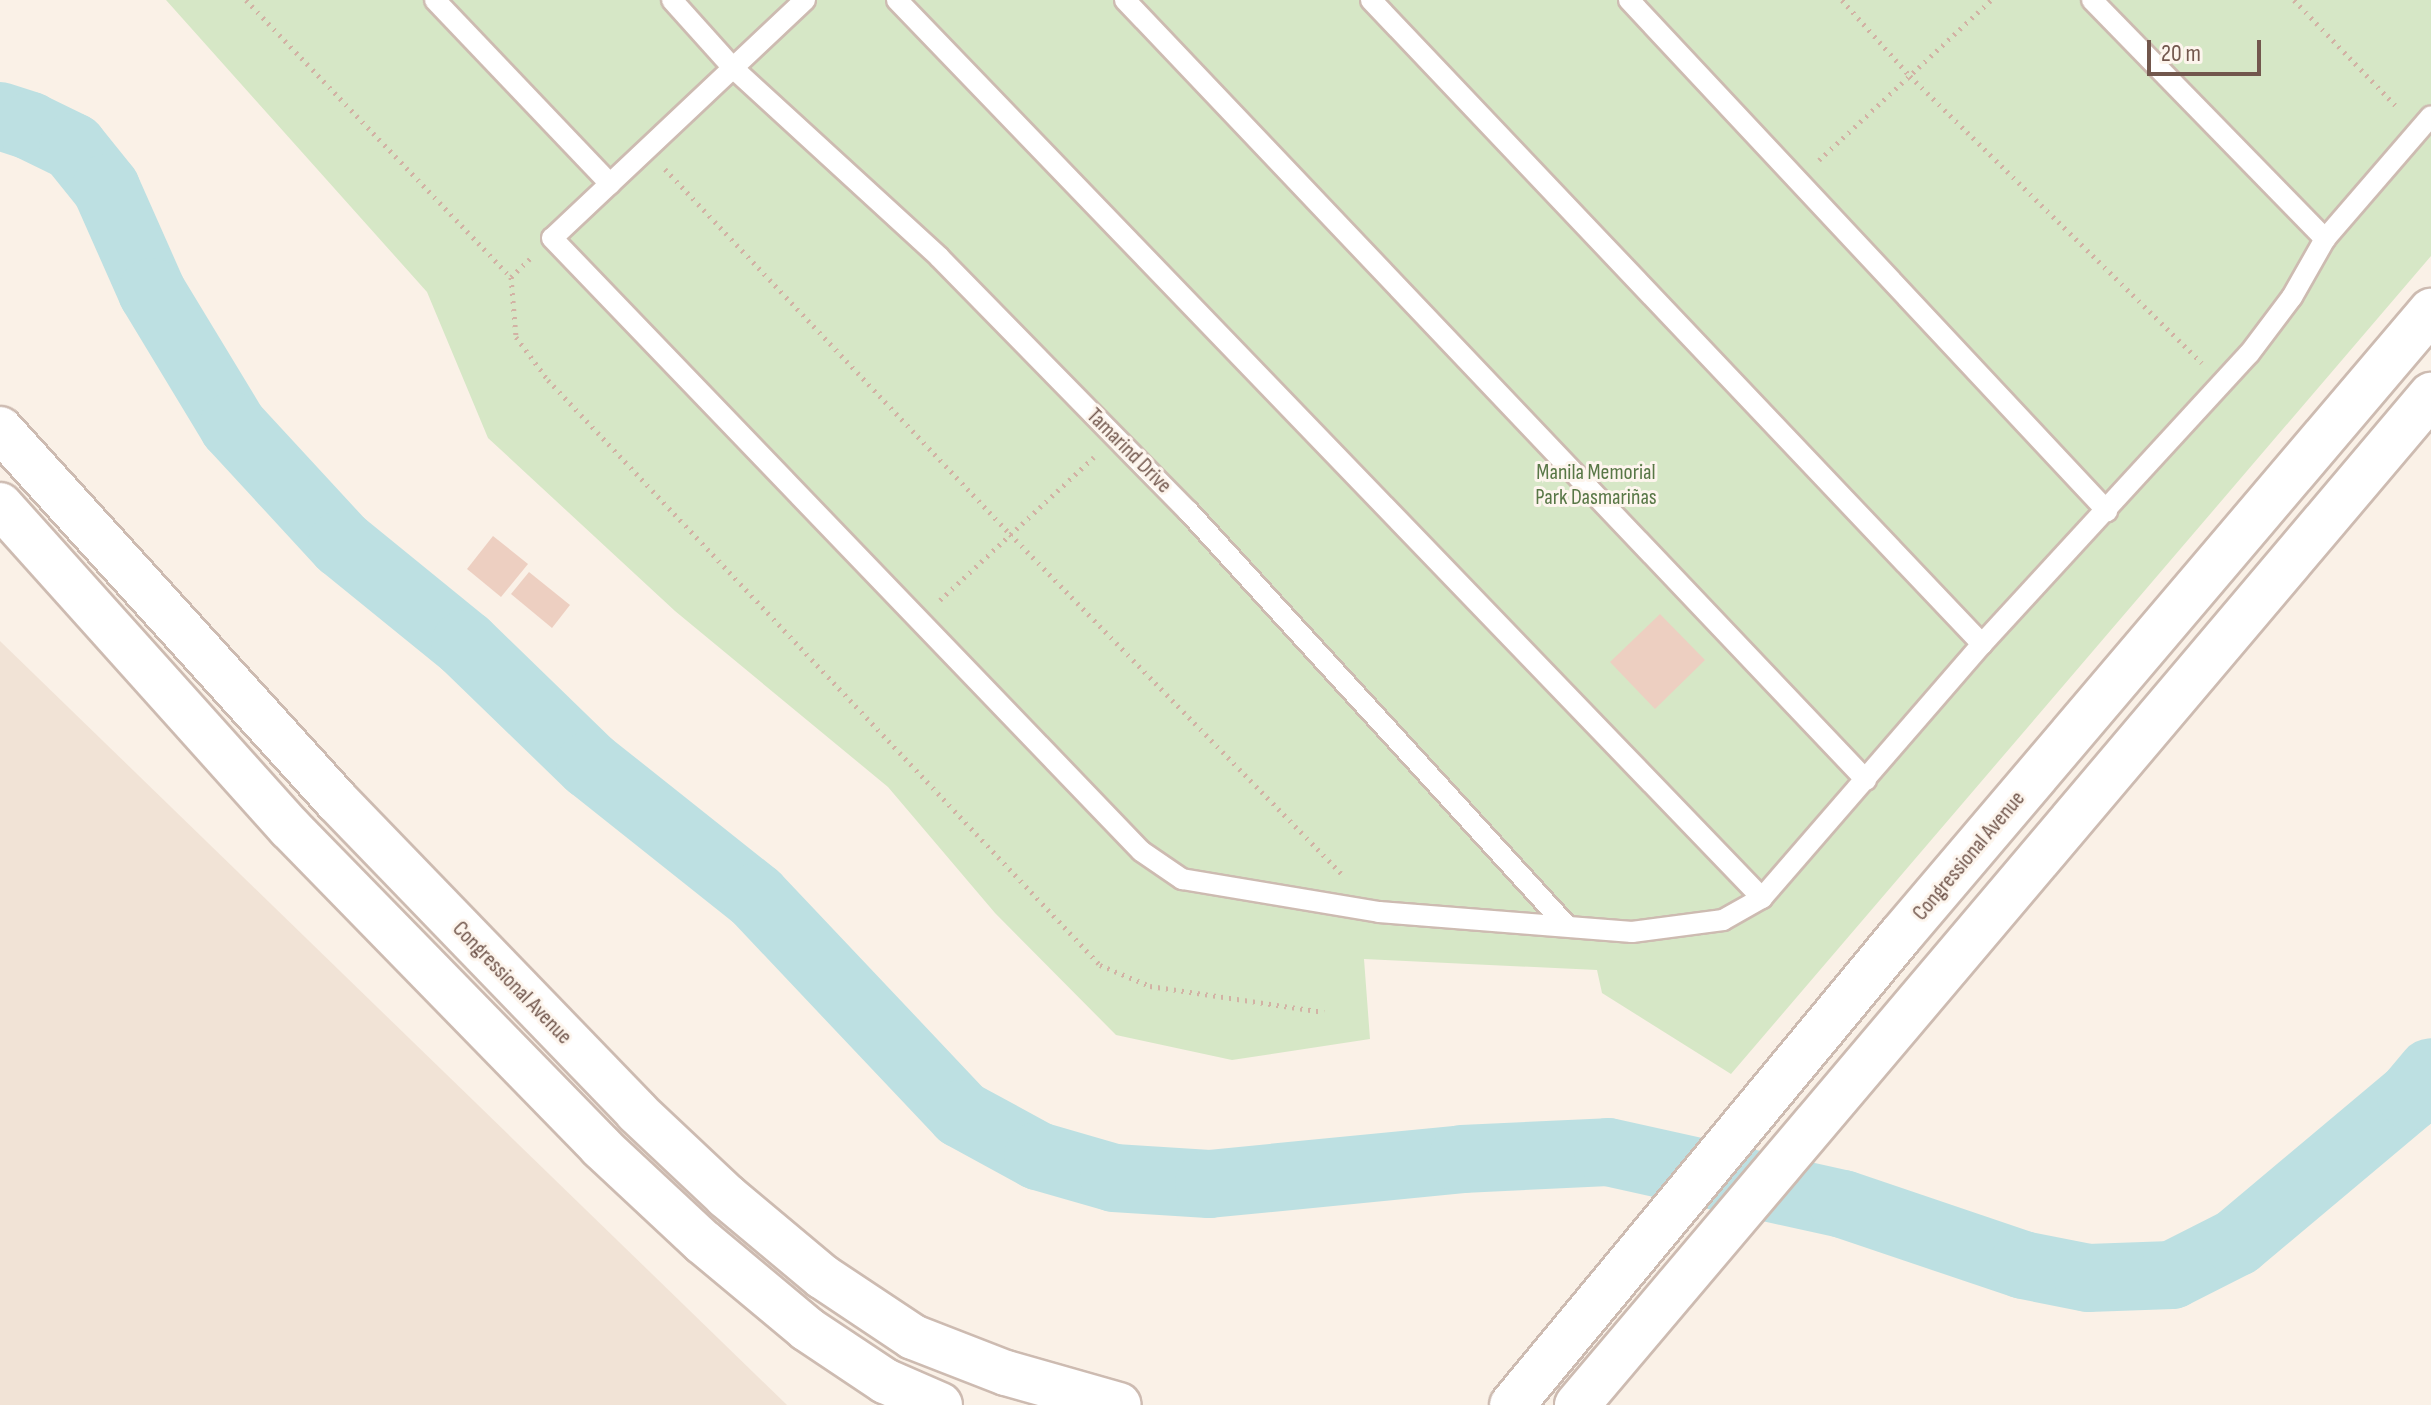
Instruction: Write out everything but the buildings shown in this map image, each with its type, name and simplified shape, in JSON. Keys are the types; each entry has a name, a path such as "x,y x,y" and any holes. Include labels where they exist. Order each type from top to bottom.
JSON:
{"main road":[{"name":"Congressional Avenue","path":"1512,1405 1901,935 2431,311"},
{"path":"1578,1404 2431,395"},
{"name":"Congressional Avenue","path":"0,429 337,801 637,1112 726,1196 823,1277 913,1337 1006,1373 1119,1405"},
{"path":"0,505 290,828 601,1147 703,1242 819,1338 885,1381 940,1405"},
{"path":"1901,935 1942,973"}],"lane":[{"path":"435,0 610,184"},
{"name":"Tamarind Drive","path":"672,0 733,68 939,257 1188,511 1565,924"},
{"path":"805,0 552,238 1141,851 1182,879 1379,912 1565,924 1632,932 1723,920 1762,898 1982,644 2223,383 2292,297 2325,239 2425,122"},
{"path":"897,0 1762,898"},
{"path":"1125,0 1866,780"},
{"path":"1371,0 1982,644"},
{"path":"1629,0 2107,511"},
{"path":"2092,0 2325,239"}],"path":[{"path":"246,0 511,277 516,337 548,380 1100,965 1150,986 1324,1012"},
{"path":"1842,0 1910,76 2223,383"},
{"path":"1797,180 1991,0"},
{"path":"2294,0 2425,122"},
{"path":"647,150 1010,534 1379,912"},
{"path":"918,620 1115,438"}],"shaded area":[{"path":"0,641 787,1405 0,1405"}],"green space":[{"name":"Manila Memorial Park Dasmariñas","path":"166,0 2431,0 2431,256 1731,1074 1602,993 1597,970 1364,959 1370,1039 1232,1060 1116,1035 995,913 888,787 675,611 488,438 427,292"}],"waterway":[{"path":"0,116 30,126 73,147 106,188 152,292 233,426 342,544 465,644 590,765 756,897 961,1114 1038,1156 1114,1178 1209,1184 1462,1159 1608,1152 1843,1204 2023,1265 2088,1278 2172,1275 2237,1242 2411,1096 2431,1072"}]}
